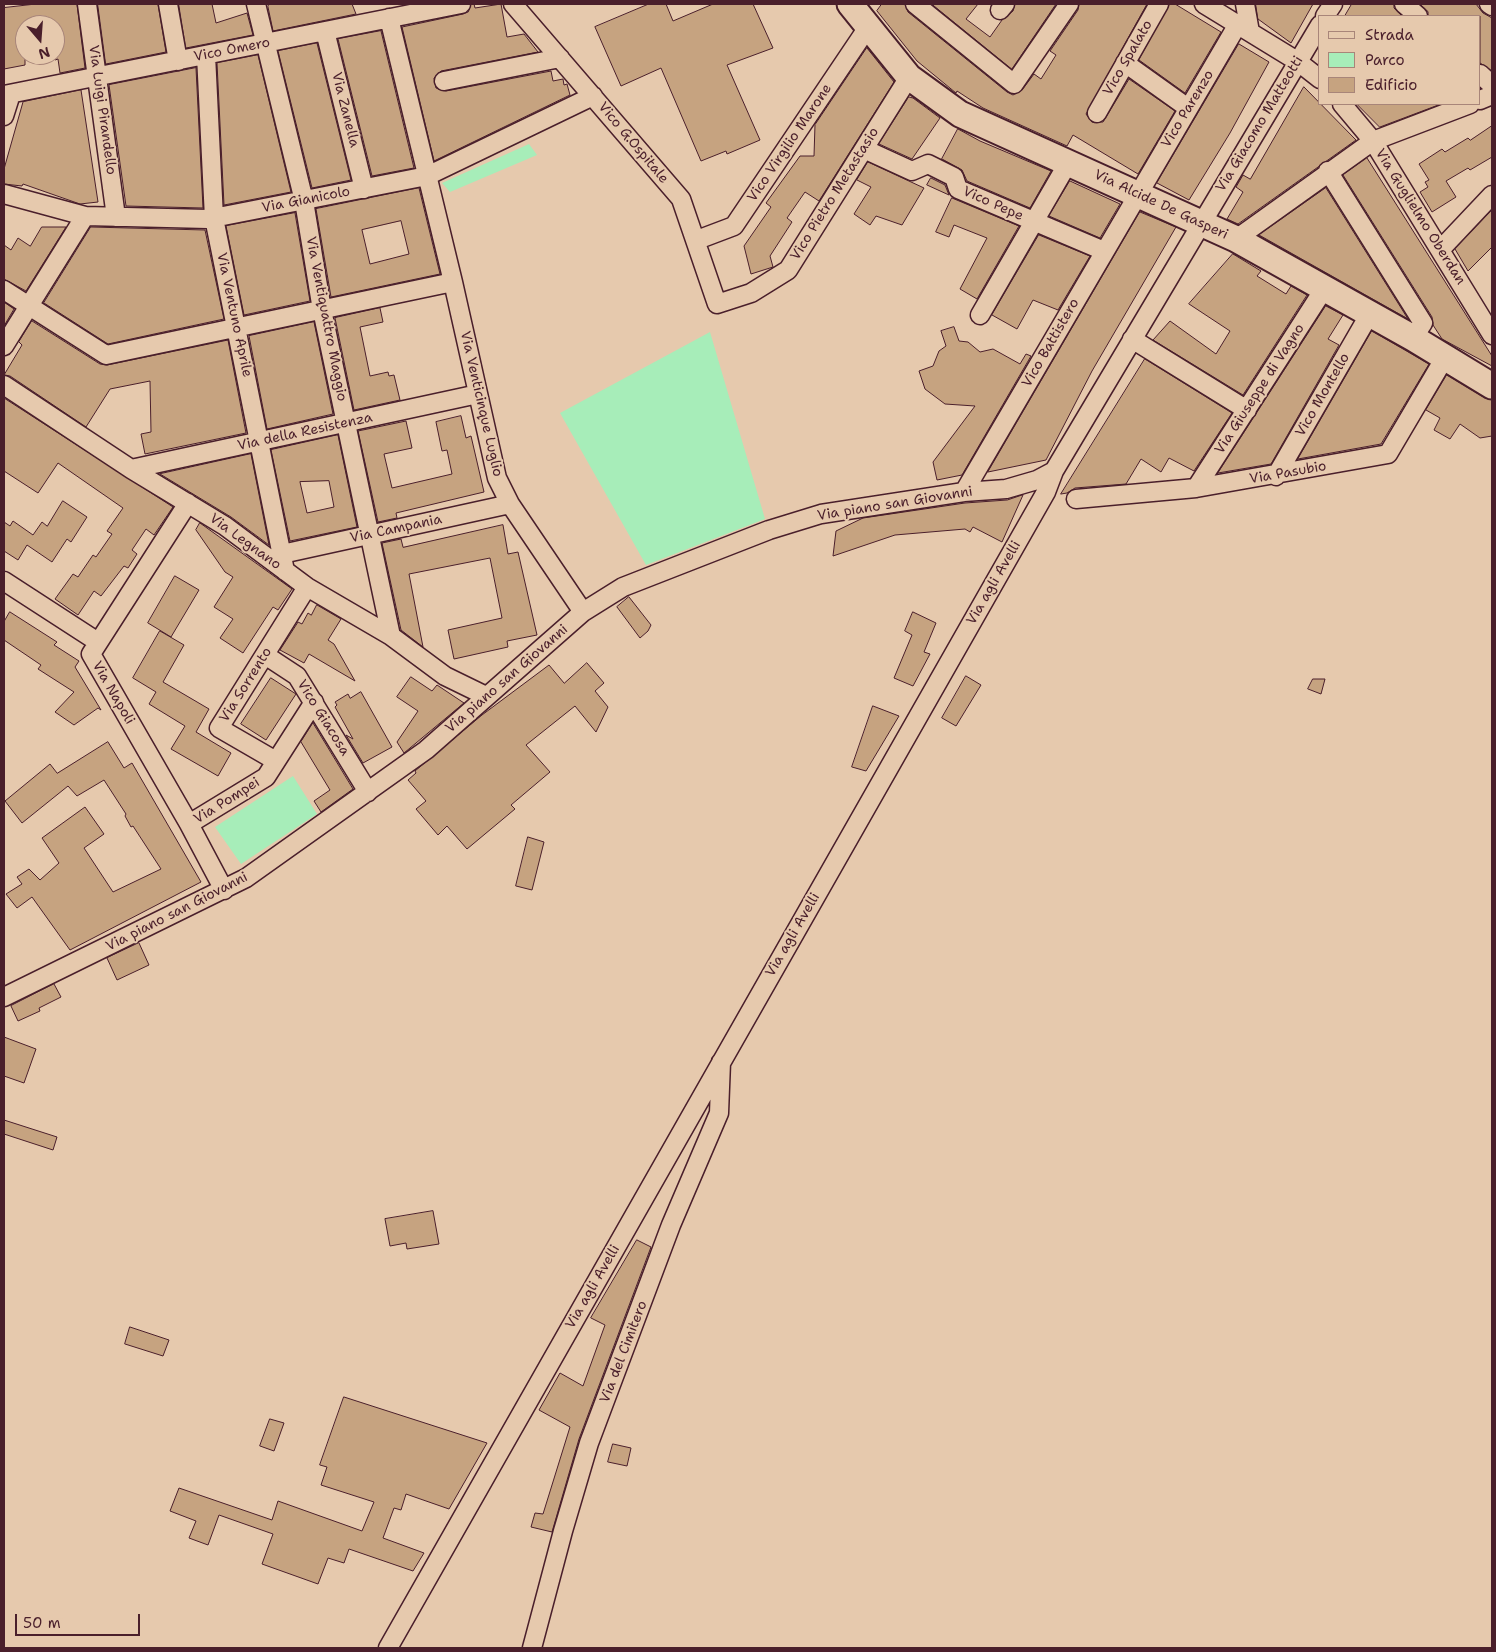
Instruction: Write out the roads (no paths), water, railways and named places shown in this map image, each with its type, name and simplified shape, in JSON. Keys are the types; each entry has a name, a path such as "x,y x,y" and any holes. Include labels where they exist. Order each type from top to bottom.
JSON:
{"street":[{"name":"Via Luigi Pirandello","path":"87,4 116,217"},
{"path":"168,4 178,60"},
{"name":"Via Ventiquattro Maggio","path":"256,4 304,201 322,310 391,636"},
{"name":"Vico Omero","path":"7,94 460,4"},
{"name":"Vico G.Ospitale","path":"513,4 681,199 697,240 717,304"},
{"name":"Via Alcide De Gasperi","path":"850,4 909,77 960,114 1236,239 1413,338 1444,359 1492,386"},
{"path":"915,4 1014,84 1069,4"},
{"name":"Vico Spalato","path":"1097,113 1159,4"},
{"path":"1204,4 1297,61 1318,77"},
{"path":"1244,28 1245,4"},
{"path":"1404,4 1417,15"},
{"name":"Via Venticinque Luglio","path":"389,18 453,282 497,478 510,504 583,612"},
{"name":"Via Giacomo Matteotti","path":"1200,223 1318,26"},
{"name":"Vico Virgilio Marone","path":"697,240 734,226 868,27"},
{"name":"Vico Parenzo","path":"1138,193 1188,108 1244,28"},
{"name":"Via Zanella","path":"325,31 364,189"},
{"name":"Via Ventuno Aprile","path":"206,55 214,218 284,563"},
{"path":"444,81 560,58"},
{"path":"1125,62 1188,108"},
{"path":"1481,75 1492,85"},
{"name":"Vico Pietro Metastasio","path":"717,304 751,293 788,270 909,77"},
{"path":"4,116 7,94"},
{"name":"Via Gianicolo","path":"4,194 85,216 214,218 427,176 593,96"},
{"name":"Via Guglielmo Oberdan","path":"1343,105 1373,141 1492,335"},
{"path":"1236,239 1328,171 1373,141 1467,105"},
{"name":"Vico Pepe","path":"864,149 912,171 928,164 954,177 958,189 1104,252"},
{"path":"980,315 1068,163"},
{"path":"1328,171 1423,323 1413,338"},
{"name":"Vico Battistero","path":"964,492 1138,193"},
{"path":"1440,250 1492,196"},
{"path":"4,346 85,216"},
{"name":"Via agli Avelli","path":"388,1648 1046,492 1054,471 1200,223"},
{"path":"4,290 106,355 453,282"},
{"name":"Via Giuseppe di Vagno","path":"1196,488 1324,289"},
{"name":"Vico Montello","path":"1276,476 1369,315"},
{"path":"1132,339 1247,410"},
{"name":"Via Pasubio","path":"1076,498 1196,488 1276,476 1388,454 1444,359"},
{"name":"Via Legnano","path":"4,385 131,469 284,563 307,587 391,636 445,676 486,696"},
{"name":"Via della Resistenza","path":"131,469 478,394"},
{"name":"Via piano san Giovanni","path":"4,997 246,878 295,845 426,750 583,612 623,587 769,530 822,514 964,492 1024,485 1054,471"},
{"name":"Via Napoli","path":"188,503 90,654 189,824 224,890"},
{"name":"Via Campania","path":"284,563 370,535 510,504"},
{"path":"4,581 98,642"},
{"name":"Via Sorrento","path":"276,761 219,728 307,587"},
{"name":"Vico Giacosa","path":"264,655 297,676 368,792"},
{"name":"Via Pompei","path":"189,824 266,777 314,702"},
{"name":"Via del Cimitero","path":"532,1648 589,1443 671,1225 719,1113 722,1059"}]}
